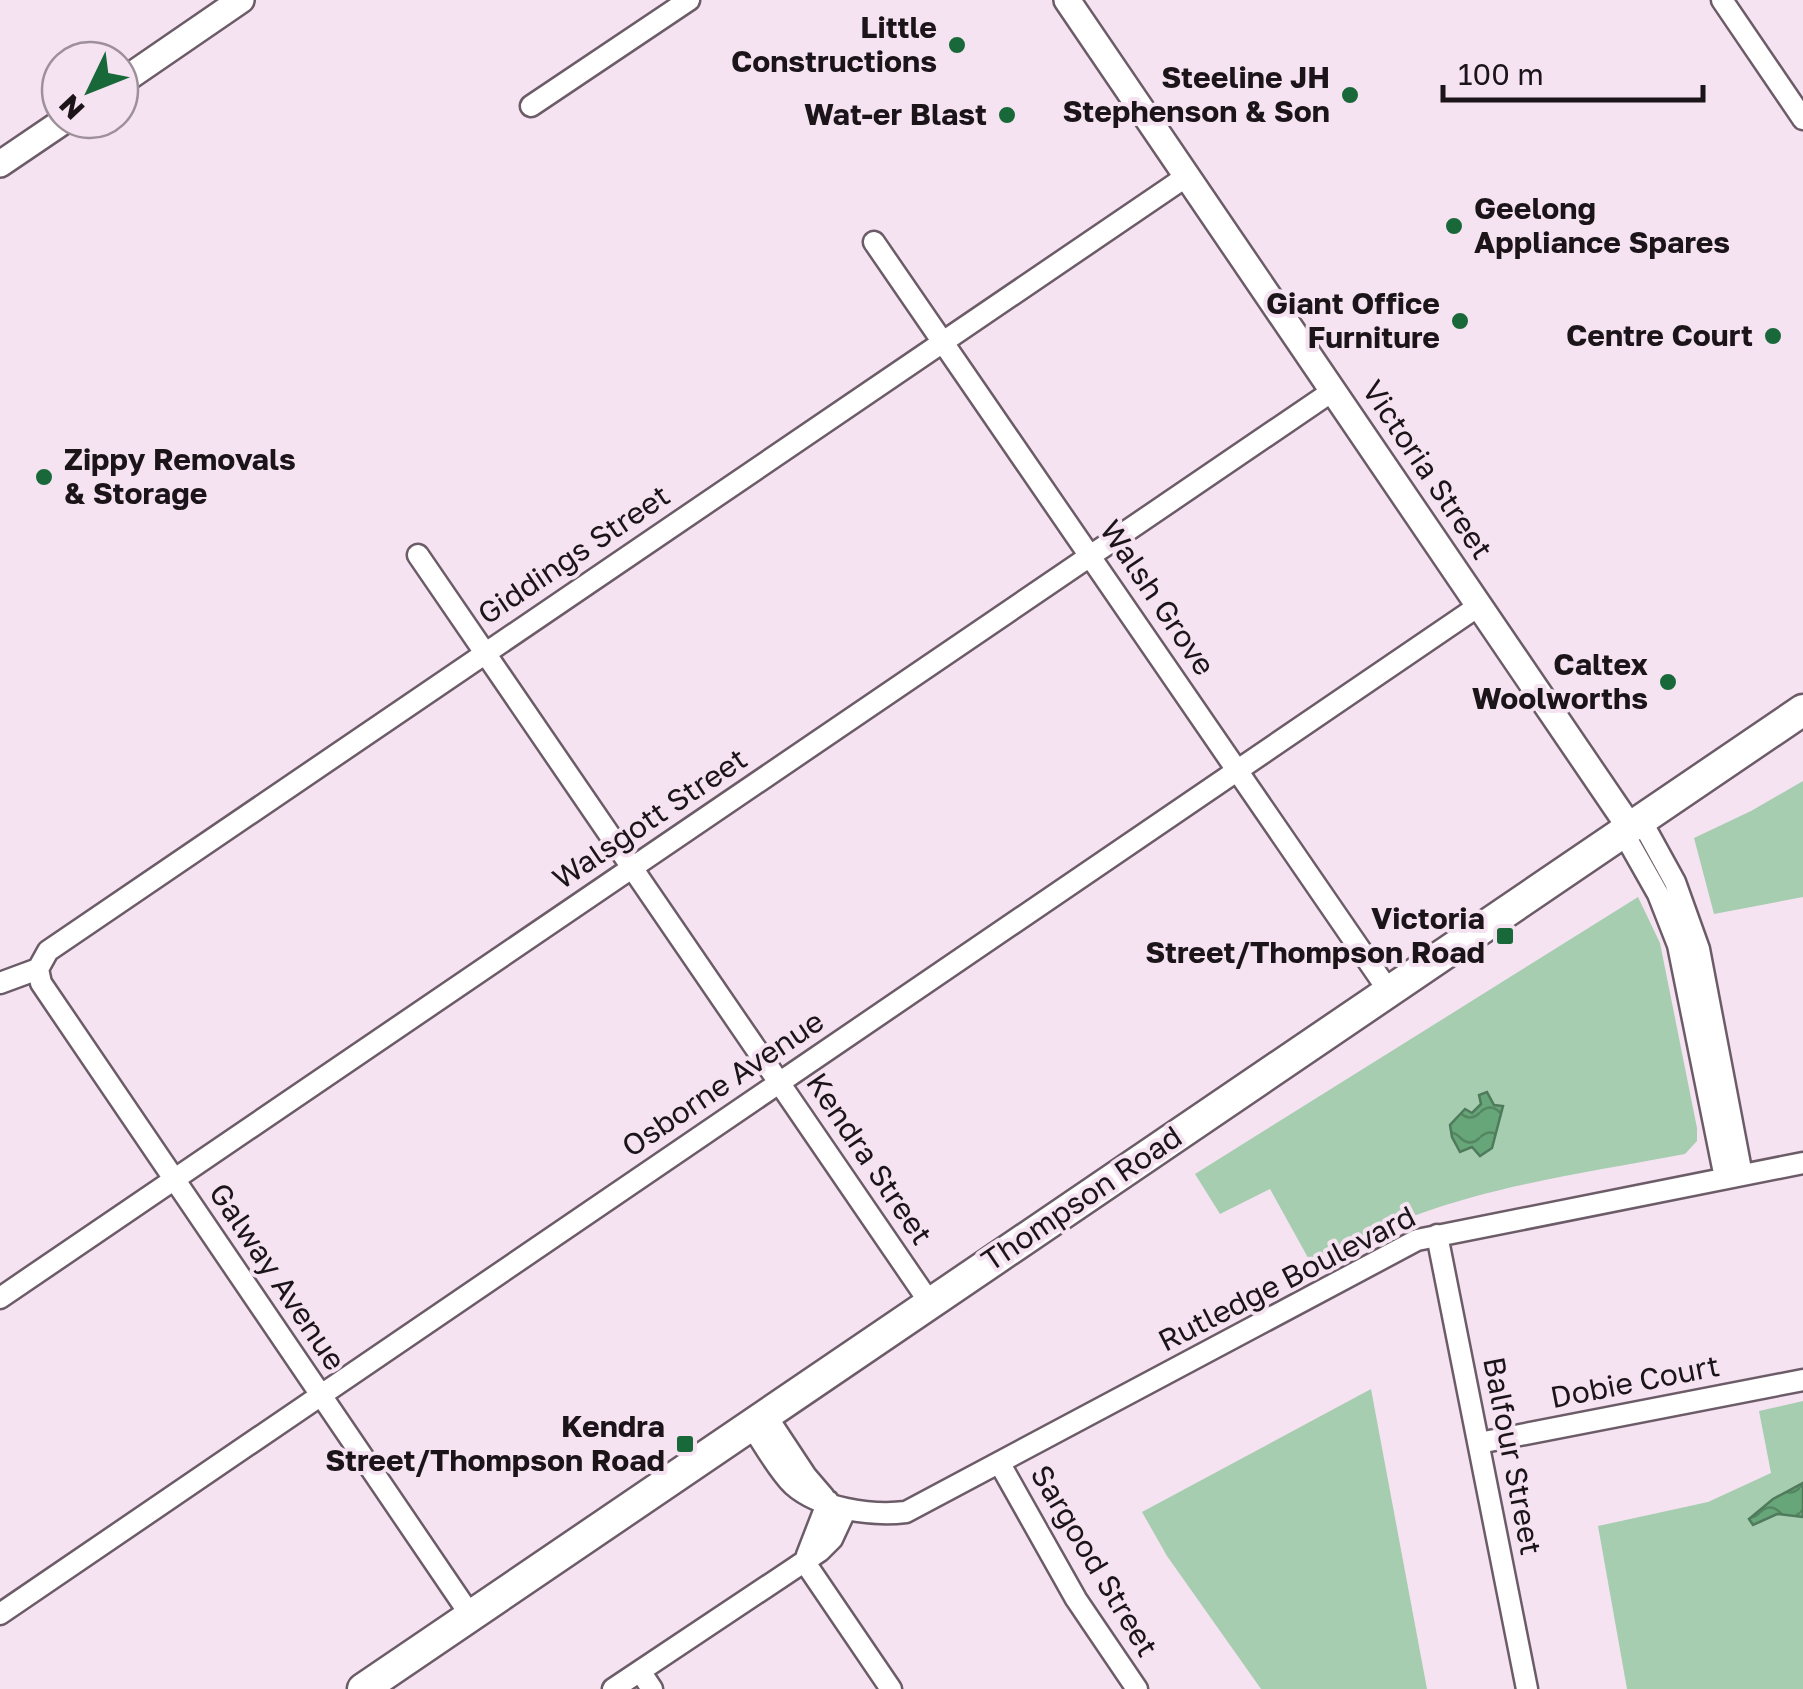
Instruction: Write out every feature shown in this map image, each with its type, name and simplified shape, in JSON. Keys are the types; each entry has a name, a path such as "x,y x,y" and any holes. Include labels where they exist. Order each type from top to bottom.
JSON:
{"main road":[{"name":"Thompson Road","path":"362,1689 1803,710"}],"street":[{"path":"140,69 241,0"},
{"path":"531,106 689,0"},
{"name":"Victoria Street","path":"1067,0 1632,828"},
{"path":"1722,0 1803,119"},
{"path":"0,164 40,137"},
{"name":"Giddings Street","path":"0,983 38,970 48,950 1187,176"},
{"name":"Walsh Grove","path":"874,242 1388,990"},
{"name":"Walsgott Street","path":"0,1298 1334,390"},
{"name":"Kendra Street","path":"418,555 930,1303"},
{"name":"Osborne Avenue","path":"0,1614 1480,605"},
{"path":"1632,828 1676,882 1695,936 1734,1177"},
{"name":"Galway Avenue","path":"38,970 41,983 471,1616"},
{"name":"Rutledge Boulevard","path":"837,1506 878,1516 906,1512 1394,1252 1437,1235 1803,1164"},
{"name":"Balfour Street","path":"1437,1235 1527,1689"},
{"name":"Dobie Court","path":"1479,1443 1803,1380"},
{"path":"613,1689 646,1680 804,1561 837,1506 759,1422"},
{"name":"Sargood Street","path":"1000,1464 1076,1599 1137,1689"},
{"path":"804,1561 891,1689"}],"shaded area":[{"path":"1803,781 1803,897 1714,914 1694,838"},
{"path":"1638,897 1660,943 1697,1128 1697,1141 1685,1154 1540,1181 1447,1205 1356,1241 1312,1265 1270,1189 1220,1214 1195,1174"},
{"path":"1371,1389 1427,1689 1261,1689 1167,1556 1142,1512"},
{"path":"1803,1401 1803,1689 1627,1689 1598,1526 1708,1502 1771,1473 1759,1411"}],"water":[{"path":"1487,1092 1494,1105 1503,1106 1492,1148 1480,1156 1472,1147 1460,1152 1450,1125 1465,1109 1472,1113 1481,1104 1479,1095"},
{"path":"1803,1483 1803,1517 1777,1514 1753,1525 1749,1519 1773,1499"}],"place":[{"name":"Little Constructions","path":"957,45"},
{"name":"Steeline JH Stephenson & Son","path":"1350,95"},
{"name":"Wat-er Blast","path":"1007,115"},
{"name":"Geelong Appliance Spares","path":"1454,226"},
{"name":"Giant Office Furniture","path":"1460,321"},
{"name":"Centre Court","path":"1773,336"},
{"name":"Zippy Removals & Storage","path":"44,477"},
{"name":"Caltex Woolworths","path":"1668,682"},
{"name":"Victoria Street/Thompson Road","path":"1505,936"},
{"name":"Kendra Street/Thompson Road","path":"685,1444"}]}
